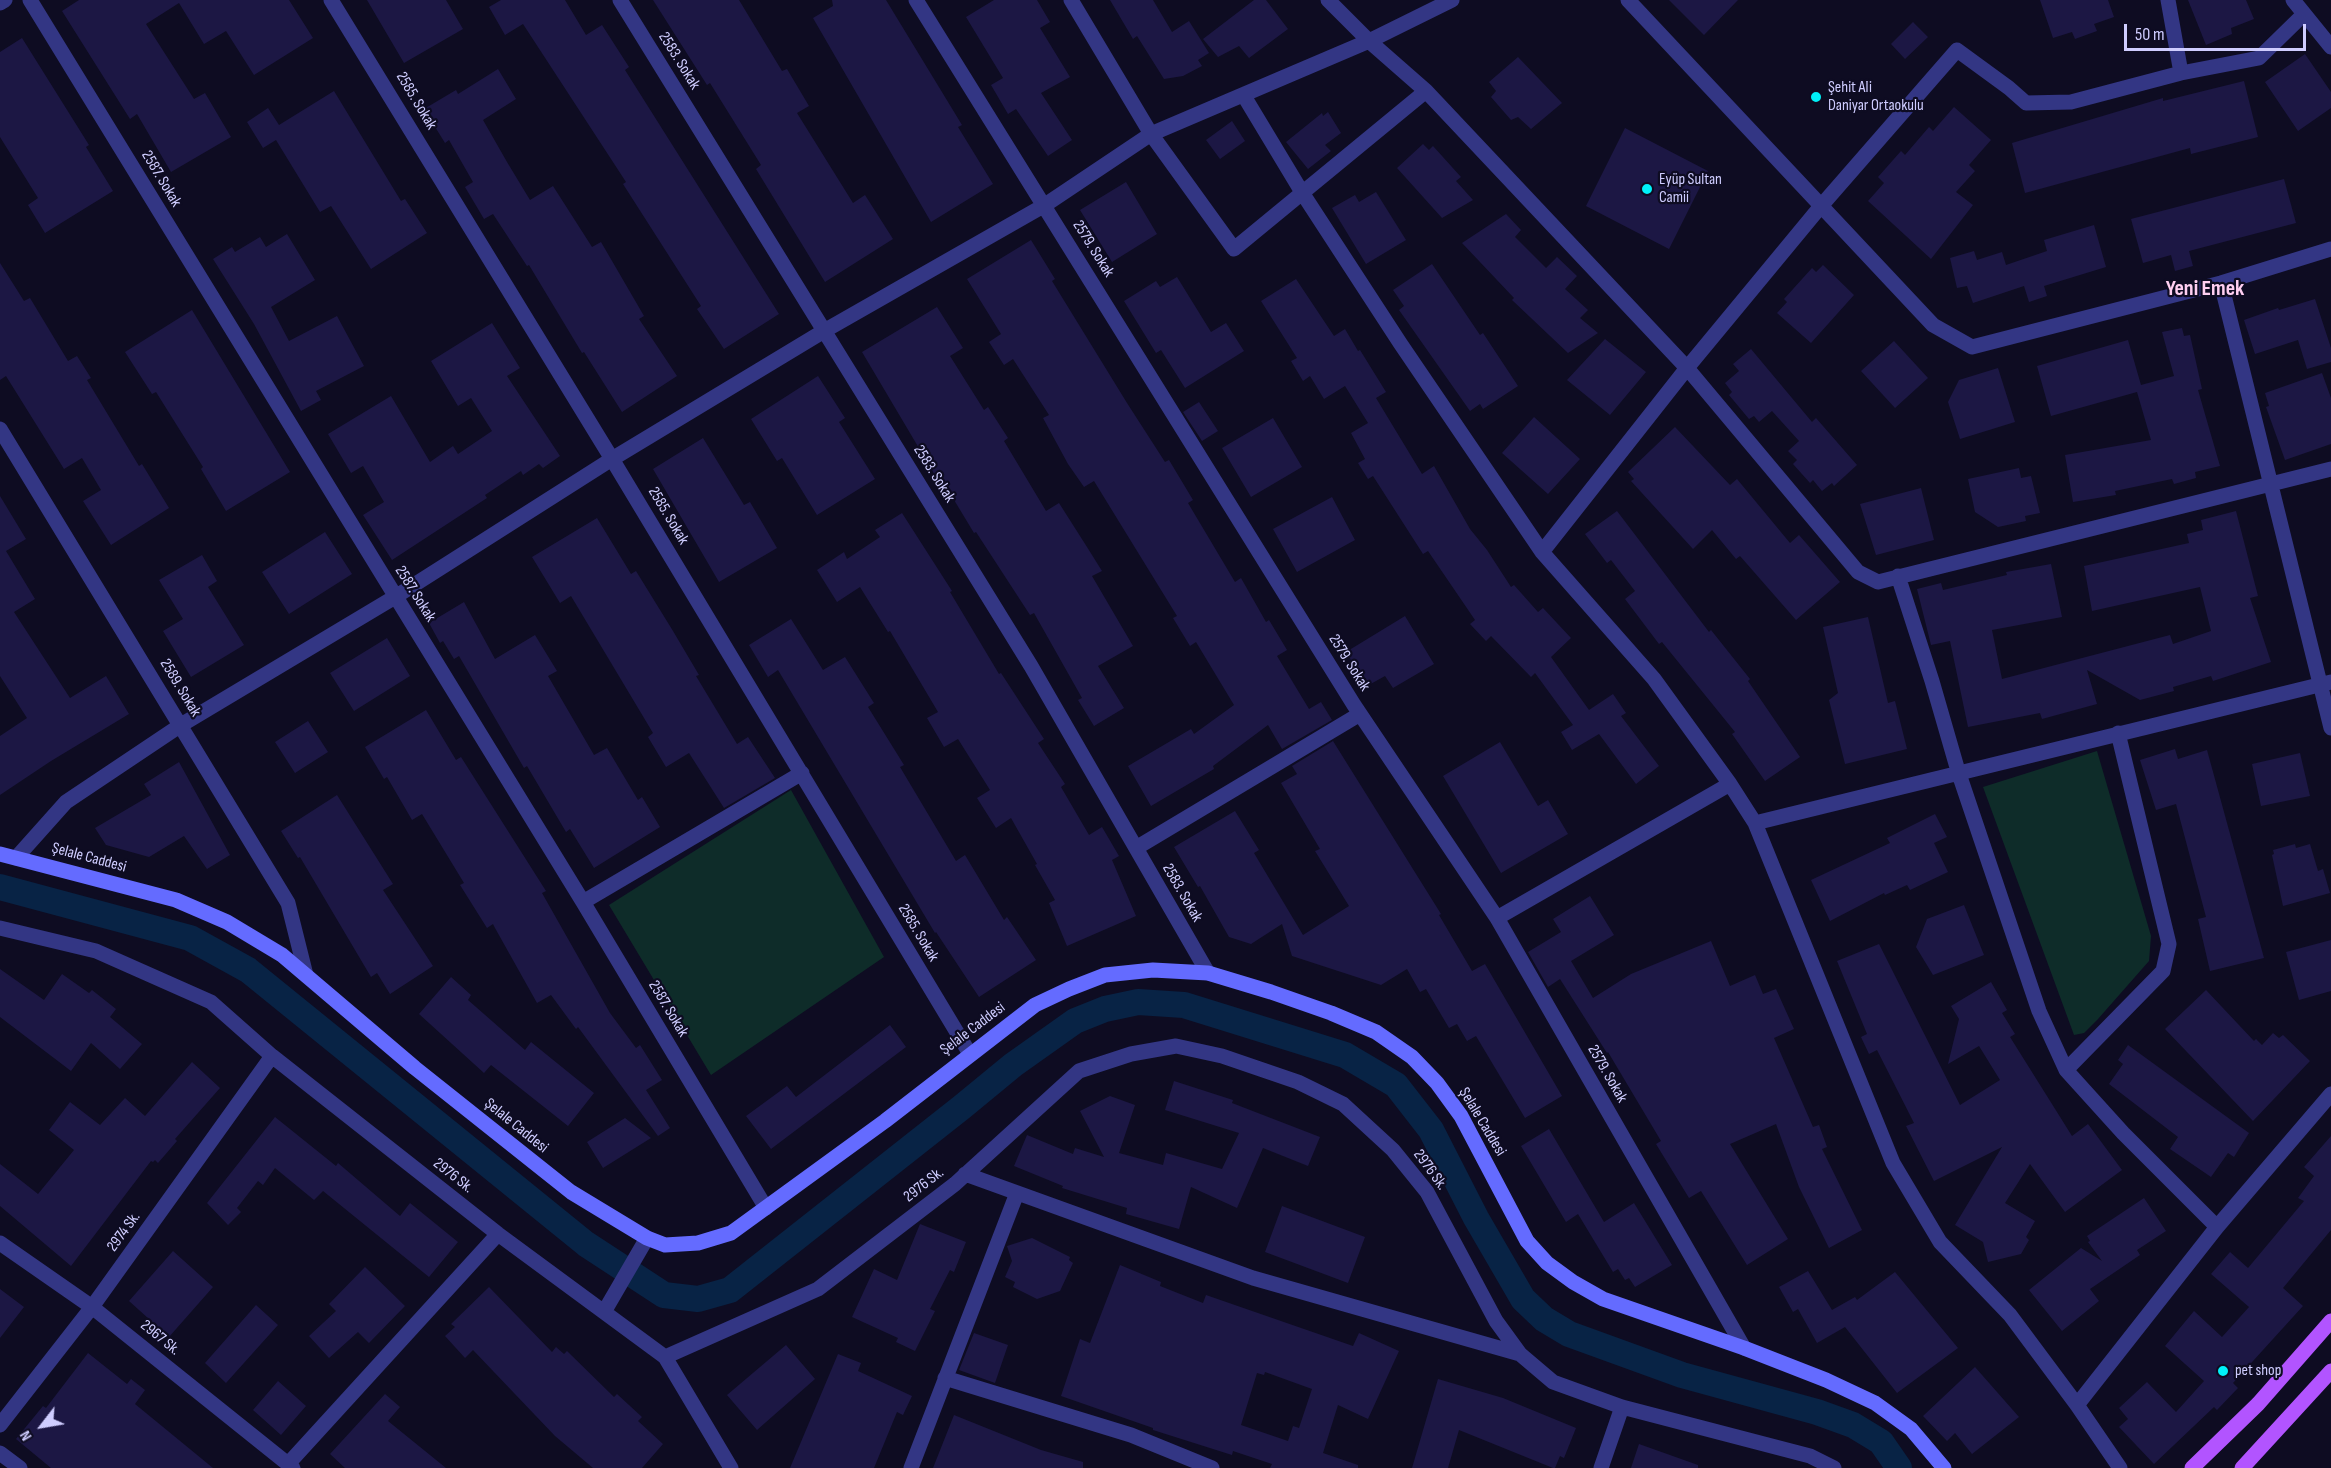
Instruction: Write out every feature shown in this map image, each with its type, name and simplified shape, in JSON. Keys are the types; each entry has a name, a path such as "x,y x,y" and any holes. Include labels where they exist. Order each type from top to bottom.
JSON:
{"main road":[{"path":"2192,1468 2258,1404 2331,1321"},
{"path":"2250,1465 2331,1371"}],"street":[{"path":"0,3 5,0"},
{"name":"2587. Sokak","path":"30,0 583,902 766,1208"},
{"name":"2585. Sokak","path":"331,0 802,772 970,1054"},
{"name":"2583. Sokak","path":"621,0 1031,666 1208,973"},
{"name":"2579. Sokak","path":"916,0 1360,714 1497,918 1744,1348"},
{"path":"1071,0 1152,134 1234,249 1426,91"},
{"path":"1328,0 1369,41 1426,91 1688,368 1858,572 1878,582 2331,469"},
{"path":"16,858 66,802 181,725 395,597 612,459 824,331 1045,205 1152,134 1369,41 1452,0"},
{"path":"1628,0 1933,325 1972,347 2221,283 2331,249"},
{"path":"2168,0 2181,73"},
{"path":"2293,0 2331,47"},
{"path":"1542,552 1688,368 1821,206 1958,50 2026,103 2071,102 2181,73 2259,58 2304,14"},
{"path":"1244,96 1303,194 1400,343 1542,552 1654,679 1730,784 1755,823 1893,1163 1940,1242 2010,1315 2077,1405 2120,1468"},
{"path":"2221,283 2270,484 2326,683 2331,728"},
{"name":"2589. Sokak","path":"0,429 288,903 306,975"},
{"path":"1898,576 1958,771 2039,1011 2066,1070 2123,1133 2217,1227"},
{"path":"1755,823 1958,771 2326,683"},
{"path":"1136,849 1360,714"},
{"path":"2066,1070 2163,971 2169,944 2118,733"},
{"path":"583,902 802,772"},
{"path":"1497,918 1730,784"},
{"name":"Şelale Caddesi","path":"0,854 176,900 227,921 282,955 415,1068 571,1192 647,1238 665,1245 698,1243 731,1233 885,1121 1035,1005 1069,988 1105,975 1153,970 1208,973 1331,1013 1376,1032 1412,1057 1437,1083 1461,1116 1527,1241 1547,1263 1603,1299 1744,1348 1826,1380 1875,1403 1911,1429 1944,1468"},
{"name":"2976 Sk.","path":"0,928 96,951 211,1002 272,1056 498,1234 665,1357 818,1289 965,1174 1079,1071 1131,1054 1176,1047 1222,1056 1298,1082 1343,1104 1393,1150 1426,1192 1496,1321 1520,1354 1553,1382 1622,1407 1810,1456 1834,1468"},
{"name":"2974 Sk.","path":"0,1425 92,1307 272,1056"},
{"path":"2077,1405 2217,1227 2331,1094"},
{"path":"965,1174 1253,1278 1520,1354"},
{"path":"911,1468 1017,1193"},
{"path":"291,1466 498,1234"},
{"path":"604,1312 647,1238"},
{"name":"2967 Sk.","path":"0,1243 92,1307 291,1466"},
{"path":"665,1357 731,1468"},
{"path":"945,1378 1131,1435 1212,1468"},
{"path":"1601,1468 1622,1407"},
{"path":"0,1453 20,1468"}],"green space":[{"path":"2097,751 2151,936 2149,961 2084,1033 2074,1035 1983,787"},
{"path":"791,790 884,957 711,1075 609,905"}],"building":[{"path":"79,0 289,0 313,38 254,75 226,31 204,44 179,3 146,24 194,99 205,93 231,137 171,172 137,114 130,119 62,11"},
{"path":"367,0 446,0 463,29 404,63"},
{"path":"501,0 565,0 586,35 602,25 629,67 625,70 779,314 724,349 697,309 701,306 623,184 626,182 523,24 505,35 489,7"},
{"path":"653,0 739,0 782,71 787,69 809,106 797,113 853,203 865,195 893,239 825,282 756,169 761,165 710,83 707,85"},
{"path":"832,0 886,0 962,125 958,127 993,184 931,222 813,18 833,6"},
{"path":"994,0 1037,0 1050,22 1040,28 1070,77 1041,93 1072,140 1048,156 1016,109 1008,114 991,85 1003,78 966,17"},
{"path":"1110,0 1153,0 1172,32 1189,21 1209,53 1198,60 1202,66 1183,76 1164,79 1137,36 1133,39"},
{"path":"1254,0 1266,0 1288,29 1249,58 1239,46 1218,57 1203,39"},
{"path":"1669,0 1738,0 1704,35"},
{"path":"2040,0 2108,0 2114,17 2094,24 2097,31 2075,39 2072,32 2053,38"},
{"path":"2188,0 2246,0 2254,19 2231,28 2232,34 2206,45"},
{"path":"1913,22 1928,37 1905,59 1891,44"},
{"path":"22,38 89,145 86,147 113,191 45,233 28,205 38,198 0,137 0,52"},
{"path":"2305,54 2331,92 2331,108 2298,131 2265,82"},
{"path":"1518,57 1562,103 1531,129 1518,117 1511,120 1491,97 1496,91 1489,82"},
{"path":"498,69 516,99 483,120 507,162 530,200 553,186 592,247 601,242 644,316 639,319 677,376 622,412 584,352 582,353 529,265 527,266 493,214 484,219 465,187 473,182 449,140 445,143 424,109 456,90 458,94"},
{"path":"2244,81 2258,137 2191,154 2190,148 2025,193 2012,143 2163,98 2163,101"},
{"path":"334,91 401,201 405,199 427,233 371,269 331,206 320,212 276,140 263,148 247,122 268,108 279,125"},
{"path":"1954,107 1991,140 1969,165 1975,171 1956,192 1973,205 1931,259 1868,201 1884,183 1878,177 1901,151 1905,155 1929,127 1933,131"},
{"path":"1328,112 1341,133 1325,145 1331,151 1308,169 1286,142 1322,113 1323,116"},
{"path":"1232,121 1245,141 1220,159 1206,140"},
{"name":"Eyüp Sultan Camii","path":"1625,128 1708,171 1669,249 1586,206"},
{"path":"1423,144 1429,150 1433,146 1461,177 1456,181 1473,200 1442,218 1397,168"},
{"path":"2284,179 2296,223 2189,251 2193,266 2175,271 2171,255 2143,263 2131,219"},
{"path":"1126,182 1157,234 1112,262 1080,210"},
{"path":"1376,192 1406,240 1366,264 1332,208 1355,195 1359,202"},
{"path":"1506,214 1521,230 1515,237 1546,268 1557,257 1577,276 1565,289 1588,310 1580,318 1598,333 1568,353 1512,300 1514,298 1462,243"},
{"path":"2094,225 2106,267 2044,286 2047,296 2029,302 2024,286 1973,303 1967,286 1957,288 1950,258 1974,251 1977,260 2002,252 2006,265 2047,251 2044,240"},
{"path":"287,234 315,280 271,307 289,341 337,316 364,366 316,391 321,400 301,411 254,324 213,259 232,247 235,252 260,237 266,247"},
{"path":"1031,240 1055,279 1052,281 1127,403 1165,462 1169,460 1193,500 1188,503 1235,582 1241,578 1266,622 1269,620 1287,650 1277,656 1309,709 1321,702 1332,720 1282,749 1268,725 1213,766 1214,769 1151,806 1128,766 1191,729 1194,734 1234,705 1196,642 1190,646 1173,618 1177,616 1094,481 1084,487 1068,464 1043,418 1049,415 1013,359 1004,365 989,342 1001,334 967,279"},
{"path":"0,263 24,301 30,298 68,361 77,356 91,378 87,380 139,466 142,464 169,508 111,545 83,501 101,490 82,458 64,469 6,376 0,380"},
{"path":"1432,264 1480,335 1483,333 1518,386 1483,409 1480,404 1470,411 1399,310 1404,306 1393,290"},
{"path":"1823,265 1854,295 1811,343 1777,313 1787,302 1784,299 1812,268 1816,272"},
{"path":"1177,277 1211,332 1226,323 1244,351 1185,388 1161,350 1156,353 1124,301 1156,281 1160,287"},
{"path":"1296,279 1334,336 1345,329 1358,351 1360,350 1386,392 1376,398 1422,474 1434,466 1470,529 1511,587 1514,585 1538,612 1543,608 1571,638 1551,657 1589,710 1613,694 1626,713 1621,716 1659,766 1636,784 1599,734 1572,750 1561,732 1573,725 1535,673 1531,677 1491,636 1486,641 1470,624 1475,620 1428,551 1423,554 1373,476 1368,479 1358,463 1365,459 1351,433 1368,423 1345,386 1324,399 1310,376 1303,381 1291,361 1297,358 1261,301"},
{"path":"2315,299 2331,348 2331,362 2307,369 2298,340 2255,354 2244,320 2278,308 2279,310"},
{"path":"937,307 963,348 950,356 984,410 988,407 1008,438 1004,441 1046,511 1059,503 1087,547 1102,571 1092,576 1133,646 1098,666 1124,708 1094,726 1078,700 1082,698 1034,613 1030,615 976,532 974,533 942,480 939,482 862,352"},
{"path":"192,310 290,472 226,511 201,469 203,467 156,392 152,394 125,352"},
{"path":"492,323 520,368 507,376 560,456 543,468 539,464 523,475 521,471 485,495 487,498 392,560 363,515 384,502 363,466 351,473 328,434 391,396 430,462 453,446 458,454 492,431 471,398 458,406 431,361"},
{"path":"2182,328 2184,336 2190,335 2202,389 2198,390 2220,466 2195,472 2196,478 2174,484 2172,479 2115,491 2116,495 2073,502 2065,455 2151,440 2137,392 2051,416 2037,366 2128,340 2141,385 2174,376 2162,332"},
{"path":"1605,339 1646,372 1610,415 1567,380"},
{"path":"1894,341 1928,378 1895,408 1861,371"},
{"path":"1751,349 1812,422 1816,418 1857,465 1834,486 1832,483 1822,491 1813,480 1810,483 1793,464 1797,460 1788,451 1799,441 1772,411 1759,422 1754,416 1749,419 1729,395 1732,392 1725,383 1739,371 1733,364"},
{"path":"1998,368 2015,422 1960,439 1948,402 1959,380"},
{"path":"2322,373 2331,398 2331,444 2285,460 2266,407 2269,406 2265,393"},
{"path":"818,376 845,418 839,422 875,479 817,515 782,458 777,461 751,419"},
{"path":"1199,402 1218,431 1202,441 1183,412"},
{"path":"1534,417 1580,459 1548,494 1502,453"},
{"path":"1273,418 1302,467 1251,497 1222,448"},
{"path":"1675,427 1730,485 1737,479 1790,543 1799,535 1840,582 1796,620 1740,556 1736,559 1712,530 1693,549 1631,481 1634,479 1628,472"},
{"path":"703,438 744,505 750,502 777,548 719,582 653,469"},
{"path":"2019,468 2021,478 2031,476 2040,513 2025,516 2026,521 1998,527 1975,512 1968,479"},
{"path":"1921,488 1934,540 1876,555 1860,504"},
{"path":"0,496 26,539 6,551 35,599 14,612 70,698 106,676 129,714 0,795 0,736 27,718 0,676"},
{"path":"1332,497 1355,540 1297,572 1273,529"},
{"path":"1617,511 1709,632 1711,630 1750,679 1748,681 1800,757 1765,781 1732,734 1735,732 1662,642 1659,644 1625,599 1635,591 1611,560 1607,563 1585,534"},
{"path":"2236,511 2258,596 2250,598 2271,662 2213,681 2211,676 2173,687 2174,691 2140,700 2087,670 2097,704 2042,719 2040,713 1968,727 1950,641 1931,645 1917,589 1941,583 1943,590 2007,575 2006,572 2051,564 2062,617 1992,630 2002,679 2170,635 2173,644 2211,631 2200,587 2092,611 2084,566 2189,543 2187,534 2203,530 2201,520"},
{"path":"902,513 952,591 950,592 999,674 1001,673 1044,739 1038,743 1065,784 1061,787 1089,835 1102,827 1119,856 1112,860 1136,916 1067,946 1049,903 1055,900 1035,865 1037,864 1011,818 996,828 977,798 990,790 958,739 944,747 927,718 938,712 890,631 888,632 860,587 837,602 817,570 844,552 847,559 880,537 875,530"},
{"path":"597,518 631,574 636,571 699,675 696,676 737,744 748,737 775,778 724,808 689,753 666,767 648,737 653,733 571,596 560,603 532,557"},
{"path":"325,532 352,574 289,614 262,572"},
{"path":"202,555 217,581 208,587 244,645 191,677 163,631 183,619 159,580"},
{"path":"464,602 495,659 535,635 557,671 548,676 594,755 607,748 638,800 642,797 660,827 594,868 570,829 566,832 527,766 524,768 459,656 454,659 443,641 440,643 429,623"},
{"path":"1405,616 1434,664 1393,688 1385,676 1367,686 1346,652"},
{"path":"1868,617 1888,703 1895,701 1907,749 1845,764 1829,700 1838,693 1823,627"},
{"path":"791,619 823,670 845,657 874,703 868,707 904,765 900,767 956,861 965,855 1004,920 1007,917 1036,960 979,997 935,933 778,670 768,677 749,645"},
{"path":"387,638 410,676 354,711 330,673"},
{"path":"426,710 456,760 461,757 546,891 542,893 610,1013 636,1048 640,1045 662,1080 646,1090 670,1128 658,1136 578,1027 576,1029 551,995 537,1003 493,924 487,928 460,885 464,883 422,814 412,820 387,777 384,779 365,747"},
{"path":"308,721 328,752 295,773 275,742"},
{"path":"1333,741 1441,914 1439,915 1472,971 1485,964 1562,1096 1525,1118 1476,1036 1467,1041 1457,1024 1449,1028 1426,989 1420,992 1407,969 1381,985 1292,956 1282,924 1251,944 1229,937 1200,886 1198,887 1174,847 1235,811 1259,850 1254,853 1303,935 1349,906 1315,851 1320,849 1281,783 1297,774 1292,766"},
{"path":"1500,742 1538,806 1548,800 1568,834 1501,873 1443,776"},
{"path":"2175,749 2178,759 2207,750 2264,958 2210,971 2198,919 2206,917 2176,804 2156,810 2140,760"},
{"path":"2300,753 2310,796 2261,806 2252,764"},
{"path":"179,762 230,855 207,869 184,836 149,857 106,845 95,828 151,795 144,784"},
{"path":"337,795 393,884 383,890 433,966 390,994 377,973 371,977 300,857 298,858 281,831"},
{"path":"1935,814 1947,837 1934,843 1948,872 1910,890 1907,885 1885,895 1884,893 1830,921 1811,880 1890,843 1887,838"},
{"path":"2295,844 2296,848 2310,844 2318,871 2323,869 2330,893 2283,906 2272,855 2273,850"},
{"path":"1590,896 1614,935 1571,961 1593,998 1631,974 1711,941 1730,986 1755,975 1763,994 1776,989 1794,1029 1774,1038 1813,1127 1819,1125 1827,1147 1822,1149 1862,1230 1829,1248 1799,1187 1776,1124 1730,1144 1788,1239 1747,1265 1701,1191 1689,1198 1656,1144 1661,1141 1608,1052 1560,979 1548,987 1528,952 1561,932 1553,919"},
{"path":"1964,905 1984,955 1933,975 1916,947 1927,919"},
{"path":"2331,940 2331,991 2299,1000 2286,952"},
{"path":"1879,944 1960,1105 2000,1080 1979,1046 1948,1064 1959,1019 1951,1006 1991,982 2007,1010 2002,1013 2015,1034 2010,1037 2072,1136 2088,1124 2122,1170 2065,1212 2030,1164 2005,1203 2035,1221 2026,1237 2029,1240 2021,1254 1988,1262 1983,1242 1955,1225 2002,1147 1934,1181 1906,1126 1914,1123 1877,1050 1869,1054 1861,1037 1867,1034 1837,961"},
{"path":"0,969 44,1000 62,974 89,993 92,990 116,1009 110,1017 142,1044 120,1069 91,1043 71,1071 0,1017"},
{"path":"451,977 471,995 468,1000 525,1050 531,1042 594,1093 568,1126 491,1065 484,1073 419,1014"},
{"path":"2206,990 2254,1041 2256,1039 2262,1045 2273,1033 2279,1038 2283,1035 2310,1061 2253,1121 2165,1029"},
{"path":"890,1025 906,1047 771,1149 746,1116 787,1086 796,1097"},
{"path":"2128,1045 2249,1133 2234,1157 2228,1153 2211,1177 2170,1149 2178,1137 2109,1084 2123,1064 2118,1060"},
{"path":"192,1062 220,1088 175,1139 177,1141 158,1163 155,1160 151,1161 71,1266 0,1206 0,1164 38,1194 74,1150 49,1130 70,1102 100,1125 125,1098 145,1116"},
{"path":"1174,1081 1233,1100 1232,1103 1320,1137 1308,1166 1263,1148 1237,1208 1191,1187 1179,1229 1126,1214 1127,1208 1062,1188 1063,1186 1014,1166 1027,1135 1073,1154 1075,1148 1104,1157 1080,1111 1110,1096 1135,1105 1119,1153 1163,1165 1166,1153 1222,1169 1239,1133 1165,1110"},
{"path":"275,1117 336,1166 338,1163 400,1216 410,1203 458,1242 429,1277 323,1191 314,1200 275,1168 263,1185 258,1181 237,1208 241,1212 228,1225 207,1203"},
{"path":"625,1118 651,1138 603,1168 587,1142"},
{"path":"1549,1129 1604,1222 1634,1203 1672,1265 1635,1287 1629,1278 1625,1280 1618,1269 1613,1272 1578,1214 1566,1222 1521,1146"},
{"path":"2331,1136 2331,1230 2283,1288 2303,1306 2233,1383 2238,1388 2217,1410 2214,1407 2154,1464 2119,1427 2128,1419 2119,1408 2147,1382 2176,1412 2204,1381 2165,1346 2194,1311 2222,1337 2249,1307 2211,1274 2230,1252 2248,1268 2304,1201 2298,1198 2314,1176 2304,1167"},
{"path":"2144,1198 2166,1231 2137,1250 2140,1255 2090,1289 2099,1301 2062,1331 2029,1290 2081,1248 2102,1261 2088,1242 2090,1241 2087,1236"},
{"path":"1282,1206 1365,1237 1348,1283 1265,1252"},
{"path":"920,1224 966,1242 954,1272 950,1270 930,1309 935,1311 915,1351 896,1342 898,1338 852,1317 874,1269 897,1280"},
{"path":"1032,1238 1070,1257 1069,1260 1073,1263 1060,1291 1037,1299 1013,1287 1015,1282 1005,1277 1012,1261 1007,1246"},
{"path":"173,1251 213,1287 169,1337 129,1301"},
{"path":"1120,1265 1161,1282 1160,1286 1203,1303 1206,1295 1353,1346 1359,1333 1399,1351 1368,1419 1338,1405 1323,1453 1358,1465 1358,1468 1270,1468 1272,1464 1233,1451 1232,1455 1153,1430 1153,1428 1061,1396 1080,1339 1090,1343","holes":["1265,1372 1312,1389 1299,1428 1293,1426 1288,1441 1241,1425 1257,1373 1264,1375"]},
{"path":"365,1267 405,1306 369,1343 358,1332 329,1358 309,1336 336,1311 329,1304"},
{"path":"1808,1271 1832,1310 1855,1297 1857,1300 1895,1272 1958,1348 1897,1393 1845,1327 1817,1343 1798,1309 1793,1312 1779,1287"},
{"path":"489,1287 552,1352 556,1347 564,1354 567,1351 614,1397 617,1394 642,1417 638,1421 663,1444 642,1468 593,1468 555,1436 473,1350 465,1358 445,1336 455,1327 451,1324"},
{"path":"0,1289 24,1307 0,1338"},
{"path":"256,1305 278,1325 226,1383 205,1363"},
{"path":"974,1333 1008,1345 995,1383 959,1370"},
{"path":"786,1345 815,1379 757,1430 727,1395"},
{"path":"88,1353 127,1384 131,1379 145,1390 135,1404 213,1468 51,1468 16,1439 43,1406 46,1408"},
{"path":"838,1354 861,1363 858,1371 912,1396 903,1415 897,1412 874,1468 790,1468"},
{"path":"1975,1367 2019,1417 1972,1454 1955,1433 1947,1441 1923,1416"},
{"path":"1438,1379 1503,1398 1576,1428 1564,1458 1560,1456 1553,1468 1459,1430 1448,1468 1412,1468"},
{"path":"278,1381 306,1406 281,1435 253,1410"},
{"path":"385,1394 400,1407 388,1421 446,1468 345,1468 330,1454"},
{"path":"954,1415 1041,1450 1083,1462 1083,1468 933,1468"},
{"path":"1639,1444 1698,1465 1698,1468 1631,1468"}],"waterway":[{"path":"0,887 190,938 248,970 586,1244 664,1295 698,1299 730,1290 1013,1065 1075,1021 1105,1009 1138,1002 1184,1005 1345,1055 1396,1085 1431,1130 1476,1218 1523,1299 1544,1319 1569,1334 1682,1375 1817,1412 1853,1425 1881,1442 1899,1468"}],"place":[{"name":"Şehit Ali Daniyar Ortaokulu","path":"1816,97"},
{"name":"Eyüp Sultan Camii","path":"1647,189"},
{"name":"pet shop","path":"2223,1371"}],"district":[{"name":"Yeni Emek","path":"2205,289"}]}
